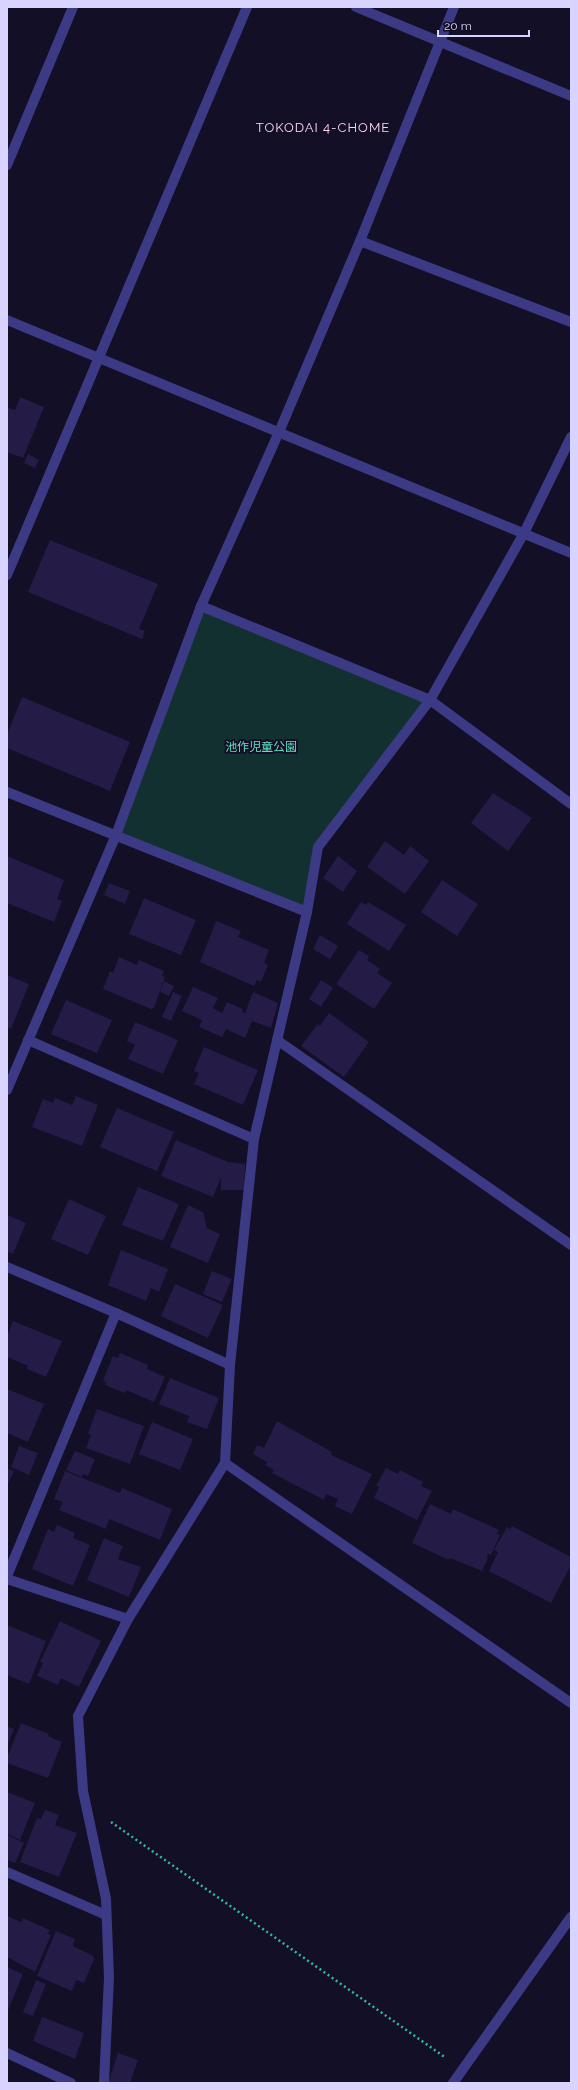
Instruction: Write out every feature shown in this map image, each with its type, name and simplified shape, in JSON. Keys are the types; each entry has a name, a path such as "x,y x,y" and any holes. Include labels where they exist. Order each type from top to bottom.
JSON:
{"street":[{"path":"7,165 73,7"},
{"path":"7,575 247,7"},
{"path":"356,7 571,96"},
{"path":"7,1090 116,835 202,606 279,432 360,241 439,41 454,7"},
{"path":"360,241 571,322"},
{"path":"7,320 98,359 571,553"},
{"path":"104,2083 109,1978 106,1899 83,1791 78,1716 128,1619 225,1462 230,1365 254,1139 307,912 318,847 430,700 524,533 571,437"},
{"path":"202,606 430,700 571,804"},
{"path":"7,792 307,912"},
{"path":"28,1040 254,1139"},
{"path":"277,1040 571,1245"},
{"path":"7,1267 116,1313 230,1365"},
{"path":"116,1313 7,1578 128,1619"},
{"path":"225,1462 571,1703"},
{"path":"7,1872 106,1916"},
{"path":"453,2083 571,1917"},
{"path":"7,2053 71,2083"}],"path":[{"path":"85,1804 462,2069"}],"green space":[{"name":"池作児童公園","path":"201,606 430,700 319,847 307,912 116,835"}],"building":[{"path":"20,397 44,407 23,458 7,452 7,407 15,410"},
{"path":"28,454 39,460 35,468 24,463"},
{"path":"50,540 158,584 139,629 145,631 142,639 28,592"},
{"path":"22,697 130,742 110,791 7,748 7,735"},
{"path":"493,793 532,818 508,851 471,823"},
{"path":"385,841 404,855 410,846 429,861 405,894 367,867"},
{"path":"7,856 64,880 57,899 62,901 54,922 7,903"},
{"path":"338,856 357,871 343,892 323,878"},
{"path":"442,880 478,904 457,936 421,912"},
{"path":"109,883 130,891 125,904 104,895"},
{"path":"144,898 196,920 181,955 129,934"},
{"path":"361,902 366,905 368,902 406,925 389,951 347,924"},
{"path":"216,921 241,931 238,937 269,950 264,963 268,965 261,982 257,980 254,986 200,962"},
{"path":"320,935 338,946 330,959 313,949"},
{"path":"359,950 369,956 367,960 380,969 377,973 392,983 374,1009 336,984"},
{"path":"119,957 137,965 139,960 164,971 162,976 165,977 154,1008 151,1009 103,989 110,971 113,973"},
{"path":"7,975 29,984 11,1029 7,1027"},
{"path":"321,980 333,988 321,1007 309,999"},
{"path":"164,981 174,986 169,996 160,992"},
{"path":"193,987 218,998 213,1008 222,1013 227,1002 243,1009 242,1012 245,1013 253,992 278,1003 271,1028 252,1021 245,1038 226,1029 222,1037 199,1027 202,1020 182,1011"},
{"path":"173,992 182,996 171,1021 162,1017"},
{"path":"66,1000 112,1020 97,1053 51,1034"},
{"path":"329,1013 369,1042 344,1077 301,1046 318,1024 320,1026"},
{"path":"135,1022 178,1040 163,1074 128,1059 135,1045 127,1041"},
{"path":"204,1047 258,1070 243,1105 194,1084 199,1073 194,1071"},
{"path":"76,1096 98,1105 82,1146 32,1127 43,1099 53,1103 55,1098 72,1105"},
{"path":"117,1108 174,1132 157,1171 100,1147"},
{"path":"176,1140 228,1162 245,1164 244,1190 221,1190 221,1177 213,1197 161,1176"},
{"path":"138,1187 179,1204 163,1241 122,1225"},
{"path":"69,1199 106,1216 88,1255 51,1239"},
{"path":"188,1205 203,1212 207,1228 220,1234 208,1263 170,1247"},
{"path":"7,1215 26,1223 13,1254 7,1252"},
{"path":"121,1250 168,1269 159,1292 151,1288 146,1301 108,1285"},
{"path":"212,1271 232,1279 222,1302 203,1294"},
{"path":"175,1284 223,1305 208,1338 161,1316"},
{"path":"13,1321 62,1341 46,1377 27,1369 28,1366 7,1357 7,1336"},
{"path":"120,1353 148,1365 147,1369 165,1377 154,1402 126,1390 125,1393 105,1385 106,1382 103,1380 113,1356 118,1358"},
{"path":"170,1378 219,1398 207,1429 187,1422 189,1416 159,1404"},
{"path":"7,1389 44,1404 28,1442 7,1433"},
{"path":"97,1409 144,1426 130,1464 86,1448 91,1435 88,1434"},
{"path":"277,1421 332,1452 331,1455 372,1474 352,1514 335,1506 338,1499 326,1494 324,1500 272,1473 274,1470 265,1465 267,1462 253,1454 257,1445 264,1448"},
{"path":"152,1422 193,1439 180,1470 139,1454"},
{"path":"19,1446 38,1453 29,1475 11,1467"},
{"path":"75,1451 95,1459 88,1476 83,1474 82,1477 66,1470"},
{"path":"7,1468 14,1471 7,1486"},
{"path":"386,1468 398,1474 400,1470 423,1482 421,1486 432,1491 417,1520 374,1498 379,1487 376,1486"},
{"path":"65,1471 120,1493 122,1488 172,1509 160,1540 109,1519 106,1529 59,1510 63,1502 54,1499"},
{"path":"430,1504 451,1514 453,1509 499,1530 497,1534 500,1535 491,1555 488,1554 488,1558 482,1571 450,1558 449,1560 412,1543"},
{"path":"57,1525 75,1533 73,1538 90,1545 73,1586 32,1569 48,1529 54,1532"},
{"path":"512,1526 571,1557 571,1565 551,1603 489,1571 498,1552 494,1550 507,1527 510,1529"},
{"path":"104,1538 123,1546 118,1559 141,1567 129,1597 87,1580"},
{"path":"60,1621 101,1641 79,1687 61,1678 58,1685 37,1676 43,1663 40,1662"},
{"path":"7,1625 46,1641 29,1684 7,1675"},
{"path":"21,1723 49,1734 48,1736 62,1742 48,1778 7,1763 7,1758"},
{"path":"7,1726 14,1729 7,1746"},
{"path":"7,1792 35,1803 20,1840 7,1834"},
{"path":"45,1810 59,1815 55,1825 77,1833 59,1877 20,1862 37,1818 41,1819"},
{"path":"7,1835 24,1843 15,1863 7,1860"},
{"path":"7,1916 21,1922 23,1918 50,1930 48,1934 51,1935 35,1972 7,1957"},
{"path":"56,1931 75,1939 73,1946 93,1956 94,1959 84,1983 76,1980 72,1991 37,1976"},
{"path":"7,1967 23,1974 7,2013"},
{"path":"36,1980 46,1984 33,2016 23,2012"},
{"path":"42,2017 84,2033 75,2059 33,2041"},
{"path":"118,2053 138,2060 130,2083 108,2083"}],"district":[{"name":"TOKODAI 4-CHOME","path":"323,127"}]}
